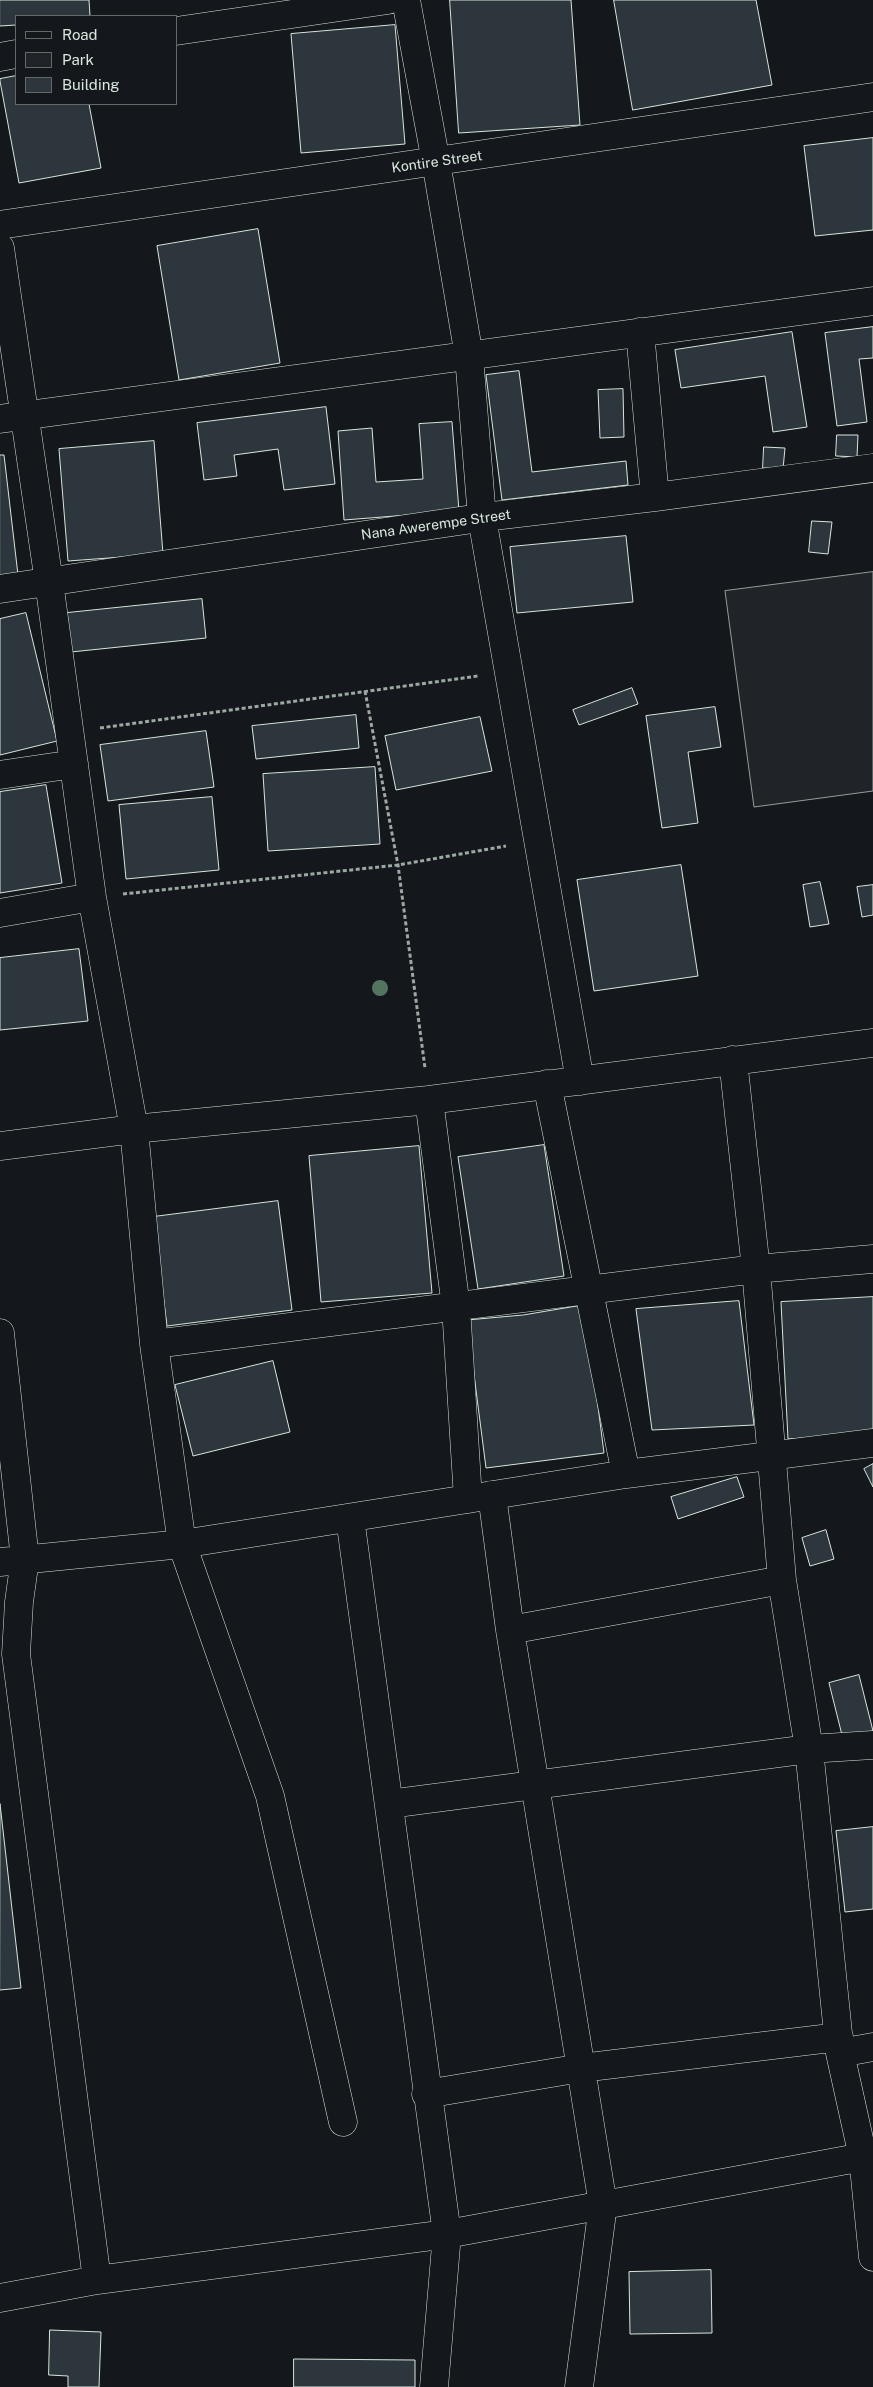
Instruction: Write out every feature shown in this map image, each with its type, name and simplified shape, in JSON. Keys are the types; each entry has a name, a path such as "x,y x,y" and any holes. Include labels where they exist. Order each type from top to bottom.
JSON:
{"street":[{"path":"178,31 388,0"},
{"path":"406,0 469,356 482,518 580,1081"},
{"path":"0,57 15,54"},
{"name":"Kontire Street","path":"0,225 873,97"},
{"path":"0,248 12,418 50,582 74,764 100,896 134,1129 154,1344 182,1544 270,1796 343,2122"},
{"path":"12,418 873,301"},
{"path":"640,332 656,497"},
{"name":"Nana Awerempe Street","path":"0,589 482,518 873,468"},
{"path":"0,775 74,764"},
{"path":"0,913 100,896"},
{"path":"100,896 124,974 146,1113 231,1106 368,1090"},
{"path":"0,1146 134,1129 429,1100 873,1043"},
{"path":"733,1060 756,1269 782,1580 809,1749 840,2045 863,2157 873,2257"},
{"path":"547,1084 626,1474"},
{"path":"429,1100 480,1497 510,1630 603,2205 579,2387"},
{"path":"154,1344 756,1269 873,1259"},
{"path":"0,1333 13,1560 19,1602 16,1654 97,2280"},
{"path":"13,1560 182,1544 626,1474 770,1454 873,1443"},
{"path":"350,1518 390,1804 426,2094 447,2234 434,2387"},
{"path":"510,1630 782,1580"},
{"path":"390,1804 809,1749 873,1745"},
{"path":"426,2094 581,2068 840,2045 873,2047"},
{"path":"0,2298 97,2280 447,2234 863,2157"}],"path":[{"path":"70,732 509,671"},
{"path":"365,691 398,866 429,1100"},
{"path":"100,896 398,866 538,840"}],"green space":[{"path":"873,572 873,791 754,807 725,591"}],"building":[{"path":"0,0 89,0 90,15 15,15 15,25 0,26"},
{"path":"450,0 571,0 580,125 459,133"},
{"path":"614,0 756,0 772,85 633,110"},
{"path":"395,25 405,144 301,153 291,34"},
{"path":"15,76 15,105 89,105 101,168 19,183 0,79"},
{"path":"873,138 873,230 815,236 804,146"},
{"path":"258,229 280,363 179,380 157,246"},
{"path":"873,327 873,358 859,359 867,422 837,426 825,333"},
{"path":"792,332 807,427 773,432 765,376 681,388 675,350"},
{"path":"519,371 532,472 626,461 628,485 502,500 486,375"},
{"path":"623,389 624,437 600,438 598,390"},
{"path":"326,407 335,484 284,490 278,449 234,455 237,476 204,480 197,423"},
{"path":"452,422 459,511 344,520 338,431 372,428 376,482 423,479 419,424"},
{"path":"837,435 858,435 857,457 836,456"},
{"path":"154,441 163,554 68,561 59,449"},
{"path":"764,447 785,448 783,469 763,468"},
{"path":"0,455 4,455 18,575 0,576"},
{"path":"812,521 832,522 828,554 809,552"},
{"path":"626,536 633,602 517,613 510,547"},
{"path":"202,599 206,638 71,652 67,613"},
{"path":"26,613 57,741 0,755 0,619"},
{"path":"632,688 638,704 579,725 573,710"},
{"path":"715,707 721,747 688,752 698,823 662,828 646,716"},
{"path":"356,715 359,748 256,759 252,726"},
{"path":"480,717 492,771 396,790 385,736"},
{"path":"206,731 214,787 108,801 100,745"},
{"path":"375,767 380,844 268,851 263,774"},
{"path":"46,785 62,883 0,893 0,792"},
{"path":"212,797 219,870 126,879 119,805"},
{"path":"681,865 698,976 594,991 577,880"},
{"path":"820,882 829,924 810,927 803,885"},
{"path":"873,885 873,915 862,917 857,887"},
{"path":"79,949 88,1021 0,1030 0,958"},
{"path":"544,1145 564,1276 478,1289 458,1157"},
{"path":"419,1146 432,1293 321,1302 309,1156"},
{"path":"278,1201 292,1310 167,1326 153,1217"},
{"path":"873,1297 873,1434 788,1439 781,1302"},
{"path":"739,1301 754,1425 652,1430 636,1309"},
{"path":"585,1305 604,1453 486,1468 467,1320 523,1315"},
{"path":"273,1361 290,1432 193,1456 175,1385"},
{"path":"873,1464 873,1487 864,1469"},
{"path":"737,1477 744,1497 678,1519 671,1497"},
{"path":"826,1530 834,1559 810,1566 802,1538"},
{"path":"859,1675 873,1731 843,1739 829,1683"},
{"path":"0,1804 21,1988 0,1990"},
{"path":"873,1827 873,1909 845,1912 836,1831"},
{"path":"711,2270 712,2333 630,2334 629,2272"},
{"path":"50,2330 101,2332 99,2387 68,2387 68,2376 49,2375"},
{"path":"294,2359 415,2360 415,2387 294,2387"}]}
